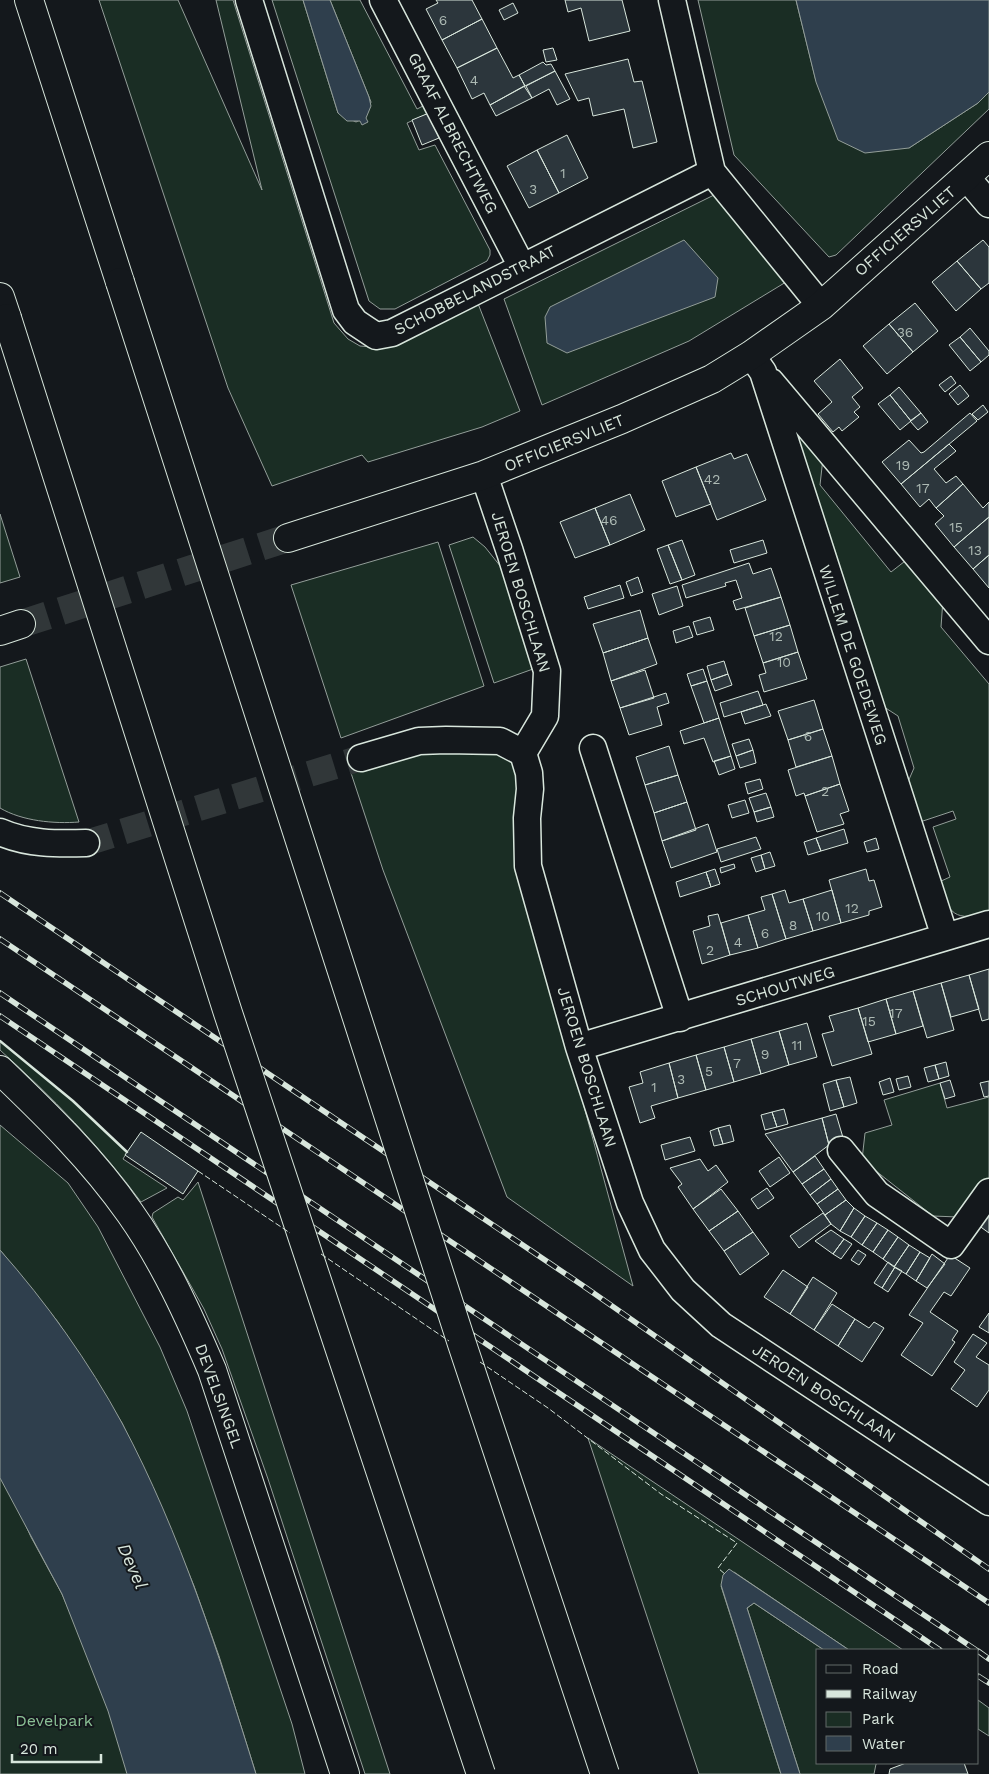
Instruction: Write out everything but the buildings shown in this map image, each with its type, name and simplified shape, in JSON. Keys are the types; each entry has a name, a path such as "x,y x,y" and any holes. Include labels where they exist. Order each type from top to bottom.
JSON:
{"main road":[{"path":"29,0 459,1334 605,1774"},
{"name":"OFFICIERSVLIET","path":"288,538 484,475 622,420 712,378 757,363 967,178 989,156"},
{"path":"3,308 228,1012 481,1774"},
{"name":"DEVELSINGEL","path":"0,1070 49,1117 88,1160 130,1212 189,1316 212,1370 345,1774"}],"street":[{"name":"SCHOBBELANDSTRAAT","path":"250,0 346,310 355,322 376,336 392,333 712,172"},
{"name":"GRAAF ALBRECHTWEG","path":"383,0 522,267"},
{"path":"672,0 712,172 821,306"},
{"path":"967,178 989,204"},
{"path":"757,363 989,641"},
{"name":"WILLEM DE GOEDEWEG","path":"757,363 945,937"},
{"name":"JEROEN BOSCHLAAN","path":"484,475 508,544 547,671 545,716 523,753 529,773 530,789 527,818 528,866 579,1047 630,1203 652,1250 683,1290 721,1325 989,1502"},
{"path":"360,758 418,741 446,740 500,741 523,753"},
{"path":"593,748 680,1018"},
{"path":"0,832 29,841 57,844 86,843"},
{"name":"SCHOUTWEG","path":"579,1047 989,924"},
{"path":"841,1150 877,1194 951,1245 989,1192"}],"green space":[{"path":"99,0 178,0 262,190 216,0 233,0 334,323 348,339 360,346 385,348 477,301 520,411 482,427 368,462 362,455 272,486 228,388"},
{"path":"272,0 303,0 338,113 356,122 366,117 371,102 330,0 360,0 417,109 425,105 429,113 407,123 419,150 435,145 490,250 487,261 395,309 380,309 369,301"},
{"path":"698,0 796,0 816,81 909,148 978,103 989,92 989,109 836,255 829,257 734,155"},
{"path":"714,195 786,282 689,341 542,405 504,299"},
{"path":"803,433 823,458 820,485 891,572 909,558 943,599 941,627 989,684 989,911 978,915 961,916 950,908 942,893 939,882 950,877 933,827 956,819 953,811 920,822 907,784 914,768 898,716 881,705 796,439"},
{"path":"0,514 20,577 0,583"},
{"path":"473,537 485,547 501,567 533,669 494,683 449,545"},
{"path":"438,542 484,686 341,738 291,585"},
{"path":"26,659 79,822 38,821 18,816 0,808 0,667"},
{"path":"430,749 501,749 517,763 524,791 514,823 579,1088 633,1286 507,1197 383,870 351,773"},
{"path":"0,1041 73,1101 127,1152 123,1159 167,1188 141,1202 109,1161 75,1123 0,1050"},
{"path":"940,1083 947,1108 989,1097 989,1182 958,1217 933,1216 862,1160 865,1133 892,1125 884,1100"},
{"path":"0,1125 68,1183 98,1227 160,1347 187,1411 292,1724 305,1774 256,1774 219,1656 194,1586 155,1492 122,1423 58,1322 0,1250"},
{"path":"198,1182 390,1774 365,1774 268,1479 222,1349 204,1309 152,1217 153,1213 178,1197 183,1200"},
{"path":"588,1438 902,1649 848,1649 734,1572 721,1586 781,1774 699,1774"},
{"name":"Develpark","path":"0,1468 31,1537 62,1594 139,1774 0,1774"},
{"path":"754,1603 823,1649 816,1649 816,1764 876,1764 874,1774 800,1774 747,1608"},
{"path":"979,1701 989,1708 989,1736 979,1730"}],"water":[{"path":"303,0 330,0 369,97 371,106 366,118 368,122 362,125 360,121 347,121 338,113"},
{"path":"796,0 989,0 989,92 978,103 909,148 865,153 838,140 816,82"},
{"path":"684,240 718,278 715,297 567,353 547,343 545,317 550,307"},
{"name":"Devel","path":"0,1250 34,1290 81,1355 122,1423 143,1465 181,1551 213,1640 256,1774 127,1774 108,1711 62,1594 0,1478"},
{"path":"729,1569 848,1649 823,1649 754,1603 747,1608 800,1774 781,1774 721,1585 723,1575"}],"tunnel":[{"path":"21,624 288,538"},
{"path":"86,843 361,758"}],"railway":[{"path":"0,893 582,1285 989,1569"},
{"path":"0,939 989,1603"},
{"path":"0,993 975,1649"},
{"path":"0,1016 939,1649"},
{"path":"979,1652 989,1659"},
{"path":"979,1677 989,1683"}],"fence":[{"path":"198,1171 290,1233"},
{"path":"321,1254 449,1341"},
{"path":"480,1362 548,1408 661,1494 737,1543 718,1568 726,1575"}],"wall":[{"path":"0,1041 73,1101 127,1152"}]}
